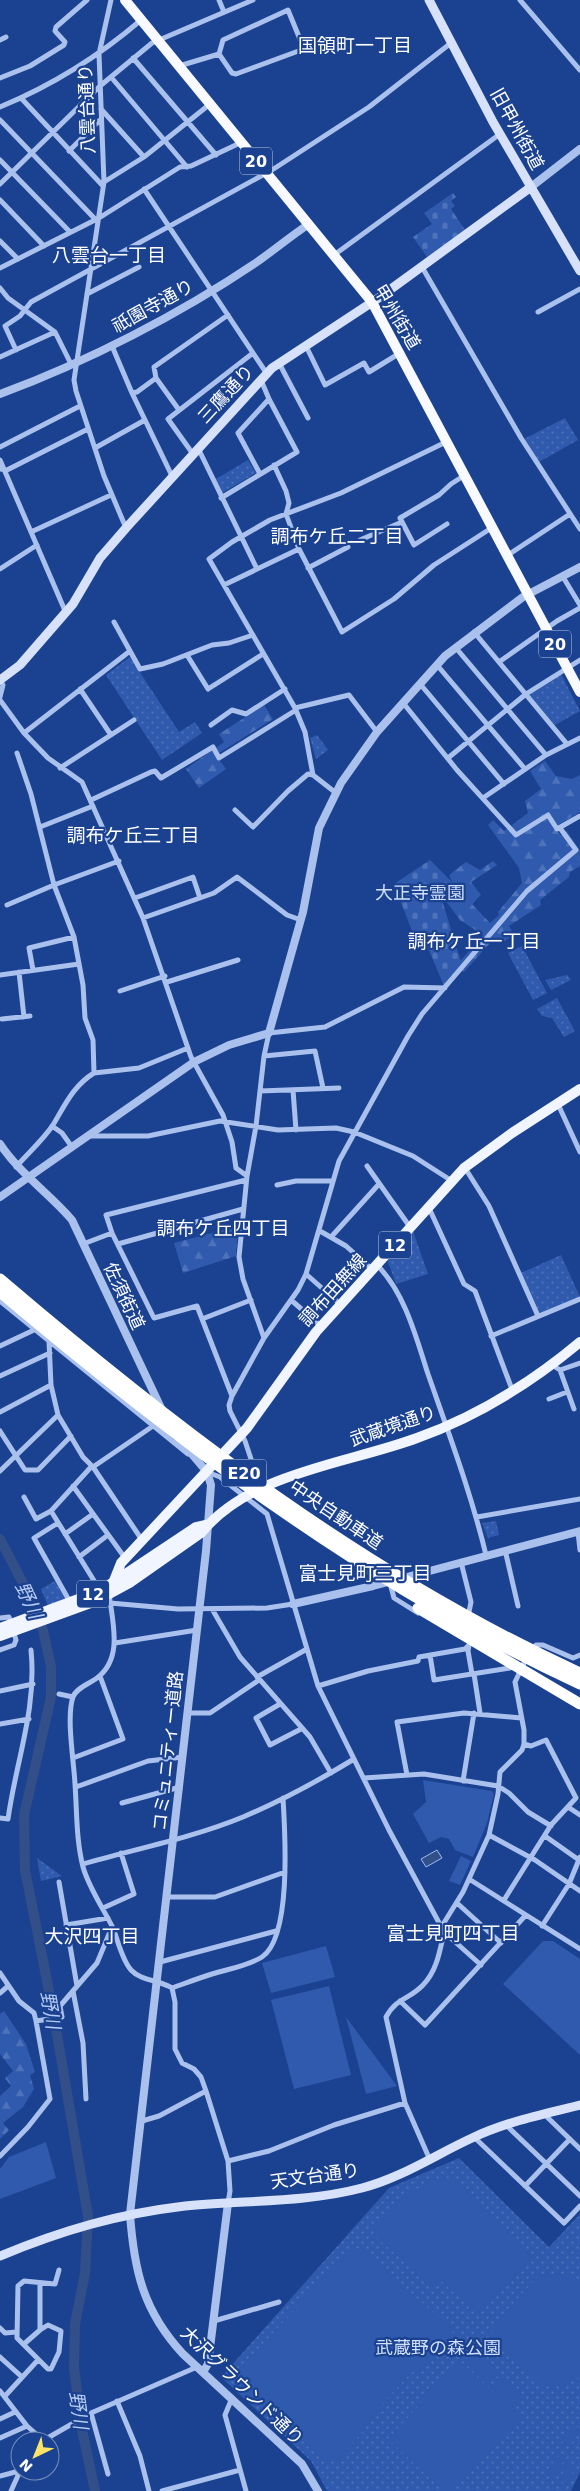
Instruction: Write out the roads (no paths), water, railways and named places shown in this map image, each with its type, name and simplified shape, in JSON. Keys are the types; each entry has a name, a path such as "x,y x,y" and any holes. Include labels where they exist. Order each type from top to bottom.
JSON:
{"highway":[{"name":"甲州街道","path":"125,0 372,302 530,595 580,692"},
{"name":"中央自動車道","path":"0,1279 121,1380 258,1484 397,1576 508,1638 580,1673"},
{"name":"中央自動車道","path":"0,1292 212,1469 393,1584 469,1628 580,1684"},
{"path":"212,1469 388,1589 580,1704"},
{"path":"508,1638 580,1667"}],"main road":[{"name":"旧甲州街道","path":"429,0 500,134 580,271"},
{"name":"三鷹通り","path":"0,680 20,665 66,613 100,558 126,528 195,451 279,363 372,302 531,187"},
{"name":"調布田無線","path":"242,1434 322,1326 464,1168 472,1160 557,1102 580,1089"},
{"name":"武蔵境通り","path":"0,1636 13,1627 108,1592 196,1527 209,1524 269,1484 416,1438 447,1425 513,1392 556,1367 580,1342"},
{"name":"12","path":"108,1592 115,1572 125,1558 212,1469 242,1434"},
{"name":"武蔵境通り","path":"46,1615 70,1603 108,1592"},
{"name":"武蔵境通り","path":"0,1628 13,1627"},
{"name":"天文台通り","path":"0,2256 73,2227 130,2214 324,2195 362,2188 402,2174 474,2137 505,2125 580,2105"}],"street":[{"path":"0,78 30,66 64,45 65,42 55,31 56,27 87,0"},
{"name":"八雲台通り","path":"111,0 99,54 104,184 74,363 74,380 88,429 111,494 126,528"},
{"path":"219,0 224,12"},
{"path":"0,184 100,86 157,39 254,0"},
{"path":"520,0 580,70"},
{"path":"219,54 223,40 288,10 304,48"},
{"path":"0,106 62,78 99,54 141,20"},
{"path":"0,40 6,37"},
{"path":"219,54 232,73 236,74 318,42"},
{"path":"16,350 5,326 20,316 31,302 265,173 369,107 451,43"},
{"path":"178,66 219,54"},
{"path":"133,58 216,155"},
{"path":"111,77 186,167"},
{"path":"21,98 69,151 104,184 144,157 210,104"},
{"path":"101,108 144,157"},
{"path":"69,151 101,118"},
{"path":"0,120 97,218"},
{"path":"334,255 500,134"},
{"path":"0,268 97,218 175,170 216,155 240,142"},
{"path":"531,187 580,149"},
{"path":"0,160 70,232"},
{"path":"144,189 253,353 264,377 269,399 297,452 221,498"},
{"path":"0,200 44,246"},
{"name":"祇園寺通り","path":"0,394 112,346 211,290 256,262 309,224"},
{"path":"0,240 18,259"},
{"path":"87,294 139,267"},
{"path":"422,267 520,438 580,529"},
{"path":"0,288 8,298 26,309 55,332 74,363"},
{"path":"538,312 580,289"},
{"path":"180,410 156,378 154,367 228,315"},
{"path":"0,357 55,332"},
{"path":"112,346 132,393 172,476"},
{"path":"306,346 325,385 364,364 370,372 400,353"},
{"path":"253,353 168,419 195,451 257,569"},
{"path":"279,363 308,418"},
{"path":"132,393 138,392 156,378"},
{"path":"260,474 238,433 269,399"},
{"path":"0,447 80,406"},
{"path":"95,448 145,420"},
{"path":"2,469 88,429"},
{"path":"313,775 305,732 296,709 209,560 240,537 286,514 340,493 447,442"},
{"path":"0,460 2,469 32,532 66,613"},
{"path":"274,465 290,503 286,514 299,549 342,632 394,598 434,565 493,526"},
{"path":"448,524 414,545 400,518 439,495 465,475"},
{"path":"32,532 111,494"},
{"path":"508,555 570,514"},
{"path":"360,540 402,522"},
{"path":"0,569 37,546"},
{"path":"308,568 348,547"},
{"path":"224,585 299,549"},
{"path":"264,1338 244,1279 240,1257 246,1178 256,1126 264,1056 300,920 319,828 345,776 377,732 437,665 474,632 530,595 580,567"},
{"path":"499,662 580,607 563,577"},
{"path":"114,622 140,669 163,664 212,645 229,643 252,635"},
{"path":"474,632 567,744"},
{"path":"456,648 546,755"},
{"path":"24,733 130,651"},
{"path":"186,655 208,689 263,654"},
{"path":"448,758 526,694 580,660"},
{"path":"437,665 525,769"},
{"path":"0,680 3,685 0,698 24,733 60,768 82,782 143,918 165,976 188,1048 225,1122 232,1142 236,1168 246,1178"},
{"path":"421,685 504,784"},
{"path":"80,689 111,735"},
{"path":"211,725 232,710 246,714 285,689"},
{"path":"40,827 92,803 151,772 155,771 161,778 213,747 219,758 296,709 350,695 377,732"},
{"path":"269,1484 256,1474 242,1434 230,1411 232,1396 264,1338 291,1300 306,1274 339,1161 422,1014 528,891 576,850 548,815 516,835 448,758 404,704"},
{"path":"60,768 134,720"},
{"path":"483,798 546,755 580,738"},
{"path":"17,753 40,827 54,885 74,937 85,1018 93,1040 94,1073"},
{"path":"235,810 253,827 288,791 308,774 313,775 336,793"},
{"path":"559,829 580,816"},
{"path":"7,905 119,861"},
{"path":"135,898 193,877 200,898"},
{"path":"143,918 214,893 237,877 287,915 300,920"},
{"path":"33,970 29,948 74,937"},
{"path":"167,982 238,960"},
{"path":"0,975 79,964"},
{"path":"2,1019 27,1017 19,972"},
{"path":"120,991 165,976"},
{"path":"0,1197 194,1062 229,1045 269,1033 325,1027 404,987 445,988"},
{"path":"16,1166 52,1126 67,1099 85,1079 94,1073 139,1068 188,1048"},
{"path":"264,1056 315,1051 323,1088"},
{"path":"260,1091 339,1088"},
{"path":"294,1090 296,1130"},
{"path":"557,1102 580,1152"},
{"path":"89,1136 148,1136 203,1123 225,1122 296,1130 336,1128 354,1132 413,1156 453,1181"},
{"path":"52,1126 62,1132 72,1148"},
{"name":"佐須街道","path":"0,1144 16,1166 67,1215 83,1244 159,1404 181,1443 192,1457 212,1469"},
{"path":"367,1166 410,1228"},
{"path":"464,1168 489,1206 538,1316"},
{"path":"232,1396 197,1306 154,1318 112,1233 106,1215 246,1178"},
{"path":"278,1185 296,1182 333,1182"},
{"path":"332,1236 380,1184"},
{"path":"429,1208 464,1284 475,1291 513,1392"},
{"path":"118,1244 243,1209"},
{"path":"320,1231 332,1236 387,1275 406,1314 447,1425 477,1517 486,1555"},
{"path":"83,1244 112,1233"},
{"path":"306,1274 341,1305"},
{"path":"491,1336 580,1299"},
{"path":"202,1319 251,1300"},
{"path":"291,1300 322,1326"},
{"path":"0,1301 48,1342 192,1457"},
{"path":"0,1346 34,1330"},
{"path":"48,1342 51,1384 58,1415 142,1540"},
{"path":"0,1376 50,1353"},
{"path":"574,1409 556,1367 580,1363"},
{"path":"0,1412 51,1384"},
{"path":"549,1399 567,1392"},
{"path":"0,1471 58,1415"},
{"path":"24,1497 36,1519 51,1511 92,1467 153,1426"},
{"path":"0,1431 26,1470 38,1470 71,1436"},
{"path":"212,1469 267,1514 318,1686 389,1830 443,1929 480,1965"},
{"name":"コミュニティー道路","path":"142,2122 209,1524 212,1469"},
{"path":"73,1486 125,1558"},
{"path":"477,1517 580,1498"},
{"path":"51,1511 79,1557 108,1592 115,1643 108,1665 100,1676 80,1688 73,1697 70,1728 76,1787 76,1829 82,1864 87,1879 108,1918 131,1970 142,1977 172,1988 256,1960 270,1949 283,1902 285,1872 283,1798"},
{"path":"65,1534 93,1514"},
{"path":"58,1523 34,1538 70,1603"},
{"path":"108,1592 178,1609 267,1608 293,1604 390,1581 579,1531 580,1550"},
{"path":"79,1557 108,1535"},
{"path":"505,1550 518,1606"},
{"path":"460,1638 471,1606 461,1562"},
{"path":"390,1581 394,1598 580,1709"},
{"path":"212,1609 240,1657 301,1729 310,1737 331,1773"},
{"path":"0,1618 9,1617 13,1627 15,1644 0,1650"},
{"path":"115,1643 196,1630"},
{"path":"318,1686 368,1671 418,1661 419,1657 464,1649 470,1645"},
{"path":"463,1781 477,1713 473,1674 468,1651 470,1645"},
{"path":"430,2160 405,2104 386,2018 393,2005 424,1984 435,1966 443,1929 489,1835 500,1772 522,1750 524,1730 515,1682 519,1674 536,1645 543,1645 573,1658 580,1655"},
{"path":"188,1713 210,1713 258,1679 307,1649"},
{"path":"0,1818 8,1819 13,1786 29,1719 33,1684 32,1650"},
{"path":"430,1655 434,1680 510,1668"},
{"path":"73,1758 123,1739 100,1676"},
{"path":"0,1691 33,1684"},
{"path":"59,1694 73,1697"},
{"path":"280,1704 256,1718 270,1744 301,1729"},
{"path":"407,1775 397,1722 477,1713 521,1718"},
{"path":"0,1724 29,1719"},
{"path":"504,1900 551,1826 576,1798 546,1740 531,1746 524,1744"},
{"path":"76,1787 148,1761 183,1757"},
{"path":"82,1864 174,1839 241,1818 354,1760"},
{"path":"364,1778 424,1774 498,1786 512,1796 528,1812 551,1826"},
{"path":"122,1804 180,1787"},
{"path":"568,1807 580,1815"},
{"path":"489,1835 532,1858 580,1891"},
{"path":"542,1926 570,1884 580,1858 545,1836"},
{"path":"103,1908 134,1894 121,1853"},
{"path":"167,1897 214,1896 285,1872"},
{"path":"469,1879 580,1949"},
{"path":"59,1882 83,2043 86,2099"},
{"path":"457,1903 501,1943"},
{"path":"400,2001 425,2025 526,1916"},
{"path":"66,1925 108,1918"},
{"path":"37,2021 62,2017 60,2006 101,1957 112,1927"},
{"path":"160,1962 276,1931"},
{"path":"0,1973 19,2001 34,2013 50,2098 28,2127 0,2156"},
{"path":"0,1993 8,1986"},
{"path":"58,2431 117,2401 200,2369 208,2364 230,2191 228,2161 201,2077 194,2068 182,2064 175,2049 175,2002 172,1988"},
{"path":"142,2122 159,2116 206,2092"},
{"path":"228,2161 269,2151 334,2125 405,2104"},
{"path":"544,2114 580,2149"},
{"name":"大沢グラウンド通り","path":"142,2122 130,2214 138,2278 148,2305 173,2343 302,2464 318,2491"},
{"path":"505,2125 580,2196"},
{"path":"474,2137 564,2223 580,2206"},
{"path":"525,2186 570,2139"},
{"path":"24,2344 48,2325 61,2331 59,2352 51,2369 48,2370 17,2338 18,2286 24,2281 55,2284 59,2270"},
{"path":"40,2283 40,2330"},
{"path":"214,2321 279,2302"},
{"path":"0,2328 5,2333 16,2332"},
{"path":"0,2358 22,2377"},
{"path":"5,2396 38,2360"},
{"path":"0,2391 15,2412 33,2431"},
{"path":"232,2398 225,2415 246,2491"},
{"path":"117,2401 140,2456 149,2491"},
{"path":"0,2419 15,2412"},
{"path":"91,2413 108,2474"},
{"path":"0,2438 27,2426"},
{"path":"162,2491 240,2470"}],"waterway":[{"name":"野川","path":"0,1539 27,1591 43,1630 51,1667 51,1697 24,1815 25,1870 53,2011 88,2216 85,2273 75,2324 74,2368 82,2430 95,2491"}],"district":[{"name":"国領町一丁目","path":"355,45"},
{"name":"八雲台一丁目","path":"109,255"},
{"name":"調布ケ丘二丁目","path":"337,536"},
{"name":"調布ケ丘三丁目","path":"133,835"},
{"name":"調布ケ丘一丁目","path":"474,941"},
{"name":"調布ケ丘四丁目","path":"223,1228"},
{"name":"富士見町三丁目","path":"365,1573"},
{"name":"富士見町四丁目","path":"453,1933"},
{"name":"大沢四丁目","path":"92,1936"}],"park label":[{"name":"大正寺霊園","path":"420,893"},
{"name":"武蔵野の森公園","path":"438,2348"}]}
